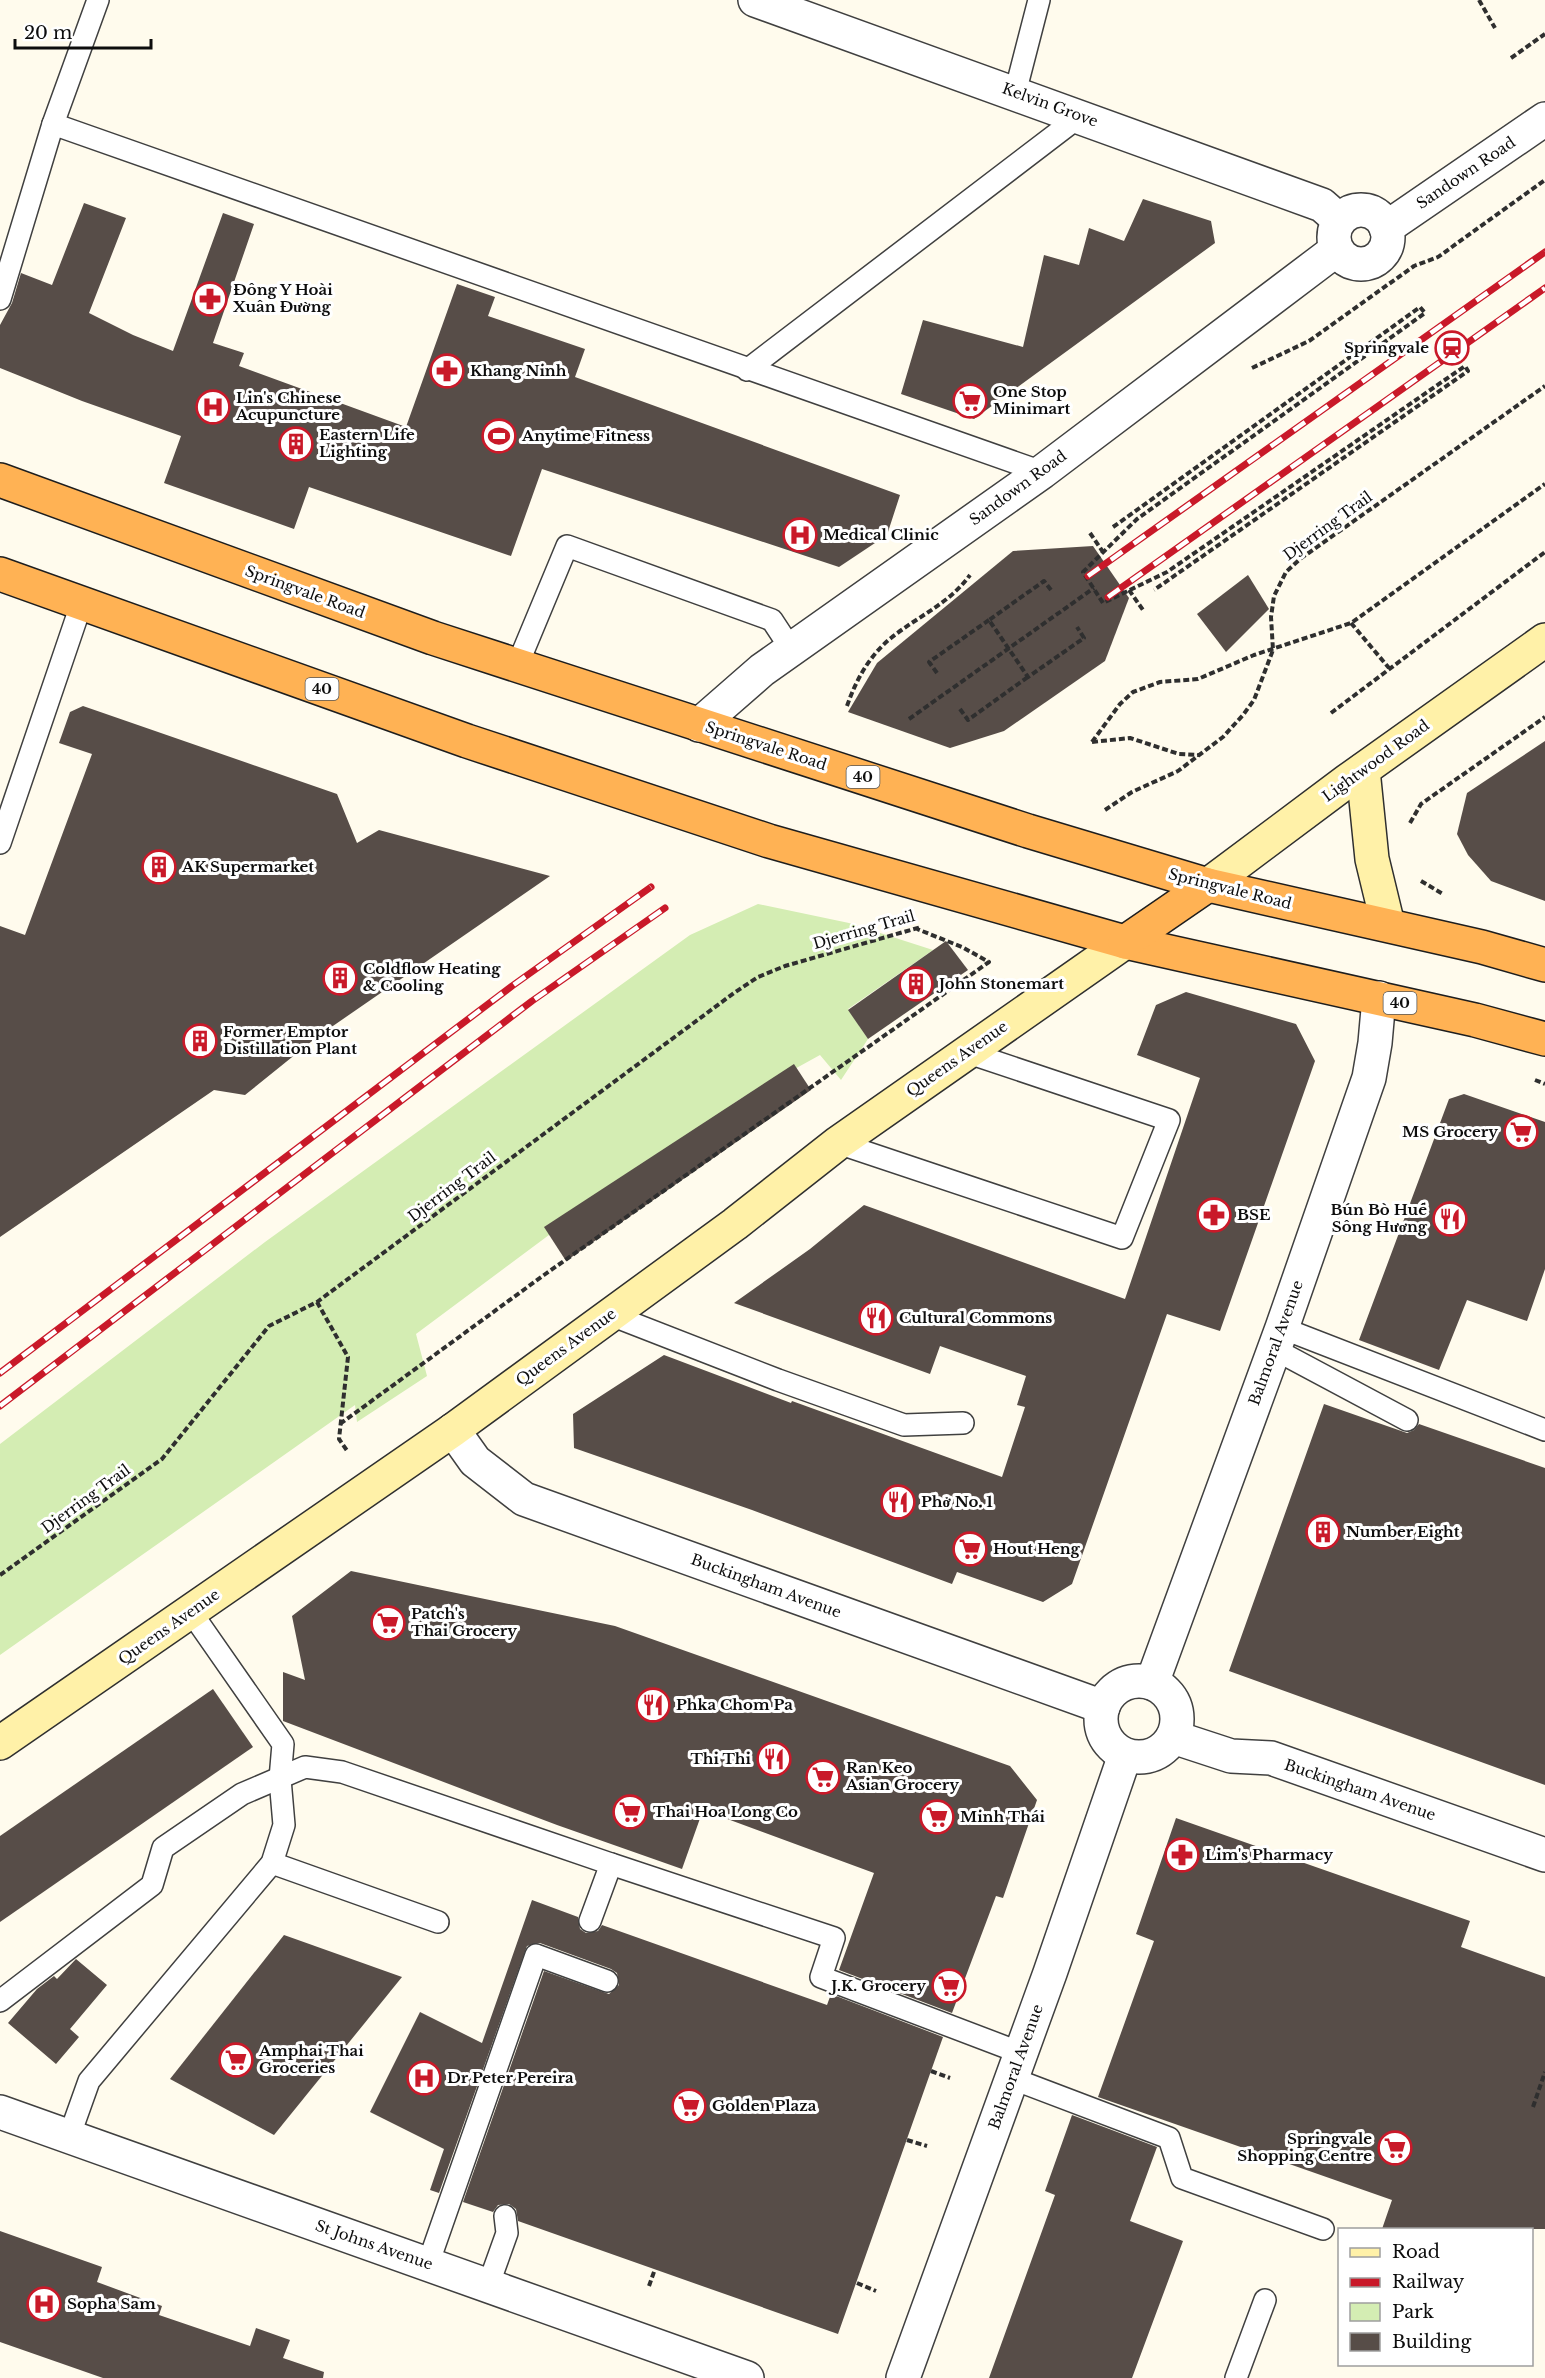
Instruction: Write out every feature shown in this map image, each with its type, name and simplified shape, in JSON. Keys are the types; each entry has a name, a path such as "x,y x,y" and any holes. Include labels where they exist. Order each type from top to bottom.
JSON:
{"highway":[{"name":"Springvale Road","path":"0,480 348,608 518,666 1059,840 1208,885 1492,949 1545,966"},
{"name":"40","path":"0,574 467,741 664,808 845,864 971,897 1032,917 1125,942 1505,1027 1545,1039"},
{"path":"1125,942 1208,885"}],"main road":[{"name":"Lightwood Road","path":"1208,885 1363,770 1545,640"},
{"path":"1363,770 1372,859 1388,925"},
{"name":"Queens Avenue","path":"0,1743 453,1430 735,1224 838,1143 1125,942"}],"street":[{"name":"Kelvin Grove","path":"755,0 1322,205 1338,235"},
{"name":"Sandown Road","path":"1386,228 1545,119"},
{"path":"1365,210 1382,219 1388,239 1385,250 1377,259 1367,264 1354,264 1344,259 1338,235 1347,214 1365,210"},
{"name":"Sandown Road","path":"699,725 791,648 1042,472 1338,235"},
{"name":"Balmoral Avenue","path":"1152,1683 1278,1339 1369,1078 1379,998"},
{"name":"Buckingham Avenue","path":"453,1430 475,1461 524,1498 1103,1707"},
{"path":"1128,1682 1152,1683 1164,1690 1174,1705 1177,1724 1173,1737 1167,1746 1148,1757 1125,1755 1115,1749 1103,1730 1103,1707 1109,1696 1128,1682"},
{"name":"Buckingham Avenue","path":"1173,1737 1231,1756 1271,1758 1545,1855"},
{"name":"Balmoral Avenue","path":"903,2378 1125,1755"},
{"name":"St Johns Avenue","path":"0,2112 747,2378"}],"lane":[{"path":"0,299 53,124 98,0"},
{"path":"1015,93 1039,0"},
{"path":"747,370 1080,116"},
{"path":"53,124 1042,472"},
{"path":"518,666 567,546 772,620 791,648"},
{"path":"0,843 82,603"},
{"path":"838,1143 1122,1238 1169,1120 966,1052"},
{"path":"611,1315 778,1380 904,1425 963,1423"},
{"path":"1278,1339 1407,1420"},
{"path":"1278,1339 1545,1430"},
{"path":"69,2137 90,2081 272,1863 284,1825 280,1779 283,1744 191,1612"},
{"path":"0,2001 152,1885 163,1848 242,1794 305,1767 342,1772 834,1938 821,1977 1169,2138 1182,2178 1323,2229"},
{"path":"272,1863 438,1922"},
{"path":"590,1921 611,1864"},
{"path":"428,2264 536,1955 607,1981"},
{"path":"488,2286 507,2233 505,2216"},
{"path":"1236,2378 1265,2300"}],"path":[{"path":"1479,0 1496,28"},
{"path":"1511,58 1545,34"},
{"path":"1248,370 1309,341 1413,266 1438,257 1545,180"},
{"path":"1113,528 1420,307 1425,313 1137,519 1083,572 1103,603 1167,572 1465,366 1468,371 1154,590"},
{"name":"Djerring Trail","path":"1059,840 1132,792 1178,771 1223,737 1243,715 1254,700 1273,650 1271,617 1274,596 1286,572 1300,559 1545,386"},
{"path":"1199,755 1179,754 1130,738 1092,742 1120,704 1133,692 1154,684 1198,679 1254,655 1351,623 1545,484"},
{"path":"1090,533 1103,552"},
{"path":"1331,713 1545,552"},
{"path":"847,706 870,659 889,639 954,593 976,568"},
{"path":"936,673 929,662 1044,581 1051,590"},
{"path":"909,719 1094,588"},
{"path":"1129,591 1143,610"},
{"path":"988,620 1028,677"},
{"path":"1351,623 1389,668"},
{"path":"960,709 968,720 1084,638 1077,627"},
{"path":"1409,829 1421,804 1545,717"},
{"name":"Djerring Trail","path":"0,1575 162,1459 269,1326 317,1302 591,1097 758,977 832,951 917,929 971,897"},
{"path":"340,1424 554,1268 989,962 962,947 917,929"},
{"path":"317,1302 348,1357 339,1439 370,1486"},
{"path":"931,2072 950,2078"},
{"path":"1533,2107 1545,2072"},
{"path":"907,2140 927,2146"},
{"path":"649,2286 655,2269"},
{"path":"857,2283 876,2291"}],"green space":[{"path":"758,904 849,923 933,950 848,1009 868,1039 841,1080 820,1055 740,1099 549,1235 416,1334 427,1376 357,1422 355,1405 0,1655 0,1444 265,1242 690,935"}],"building":[{"path":"1143,199 1211,221 1215,243 974,419 901,394 923,320 1023,347 1044,255 1079,265 1089,228 1124,241"},
{"path":"84,203 126,218 89,313 133,335 173,351 223,213 254,224 213,343 244,353 239,366 406,427 457,284 495,297 488,316 585,349 575,377 900,495 887,535 839,567 542,469 511,556 309,487 294,529 164,483 181,436 82,401 0,368 0,325 12,303 21,273 52,285"},
{"path":"1093,546 1129,598 1105,661 1004,731 950,748 848,712 877,663 1013,551"},
{"path":"1248,575 1269,609 1226,652 1197,614"},
{"path":"83,706 337,794 357,843 379,830 550,876 317,1037 245,1095 214,1090 0,1237 0,926 25,935 92,754 59,743 70,712"},
{"path":"1545,741 1545,901 1491,881 1468,855 1457,834 1467,793"},
{"name":"John Stonemart","path":"946,941 968,970 868,1039 848,1010"},
{"path":"1186,992 1296,1024 1315,1061 1220,1331 1167,1314 1072,1584 1043,1602 957,1572 952,1584 752,1510 574,1448 573,1414 664,1355 791,1403 792,1401 1002,1477 1025,1407 1017,1405 1026,1376 940,1346 930,1374 734,1303 810,1249 864,1205 1125,1299 1200,1078 1137,1055 1156,1005"},
{"path":"794,1064 811,1090 566,1261 544,1227"},
{"path":"1464,1094 1545,1122 1545,1269 1527,1321 1467,1300 1439,1370 1359,1340 1449,1099"},
{"path":"1324,1404 1407,1433 1419,1424 1545,1468 1545,1785 1229,1671"},
{"path":"351,1571 615,1626 1010,1766 1037,1800 1003,1898 996,1896 952,2013 839,1970 874,1873 703,1810 682,1869 557,1825 283,1721 283,1672 305,1680 292,1616"},
{"path":"213,1689 253,1747 0,1922 0,1836"},
{"path":"1176,1818 1470,1921 1461,1947 1545,1977 1545,2229 1382,2228 1392,2200 1098,2097 1154,1941 1136,1934"},
{"name":"Golden Plaza","path":"532,1900 578,1917 580,1929 586,1933 598,1931 602,1925 827,2005 831,1994 943,2037 838,2334 518,2221 516,2209 509,2204 498,2205 493,2212 463,2202 544,1971 609,1994 619,1985 617,1973 611,1969 540,1943 527,1946 439,2193 430,2190 444,2149 370,2112 420,2012 482,2043"},
{"path":"284,1935 402,1977 274,2135 170,2079"},
{"path":"76,1959 107,1985 70,2029 79,2037 56,2064 8,2023 37,1989 54,1976 57,1979"},
{"path":"1072,2115 1157,2147 1130,2221 1183,2241 1132,2378 989,2378 1055,2195 1045,2191"},
{"path":"0,2231 102,2267 97,2282 162,2306 159,2315 250,2346 256,2328 290,2340 283,2358 324,2372 323,2378 103,2378 0,2342"}],"railway":[{"path":"1088,576 1545,252"},
{"path":"1108,597 1545,288"},
{"path":"0,1373 512,986 651,887"},
{"path":"0,1406 532,1001 665,908"}],"place":[{"name":"Đông Y Hoài Xuân Đường","path":"210,299"},
{"name":"Springvale","path":"1452,348"},
{"name":"Khang Ninh","path":"447,371"},
{"name":"One Stop Minimart","path":"970,401"},
{"name":"Lin's Chinese Acupuncture","path":"213,407"},
{"name":"Anytime Fitness","path":"499,436"},
{"name":"Eastern Life Lighting","path":"296,444"},
{"name":"Medical Clinic","path":"800,535"},
{"name":"AK Supermarket","path":"159,867"},
{"name":"Coldflow Heating & Cooling","path":"340,978"},
{"name":"John Stonemart","path":"916,984"},
{"name":"Former Emptor Distillation Plant","path":"200,1041"},
{"name":"MS Grocery","path":"1521,1132"},
{"name":"BSE","path":"1214,1215"},
{"name":"Bún Bò Huế Sông Hương","path":"1450,1219"},
{"name":"Cultural Commons","path":"876,1318"},
{"name":"Phở No. 1","path":"898,1502"},
{"name":"Number Eight","path":"1323,1532"},
{"name":"Hout Heng","path":"970,1549"},
{"name":"Patch's Thai Grocery","path":"388,1623"},
{"name":"Phka Chom Pa","path":"653,1705"},
{"name":"Thi Thi","path":"774,1759"},
{"name":"Ran Keo Asian Grocery","path":"823,1777"},
{"name":"Thai Hoa Long Co","path":"630,1812"},
{"name":"Minh Thái","path":"937,1817"},
{"name":"Lim's Pharmacy","path":"1182,1855"},
{"name":"J.K. Grocery","path":"949,1986"},
{"name":"Amphai Thai Groceries","path":"236,2060"},
{"name":"Dr Peter Pereira","path":"424,2078"},
{"name":"Golden Plaza","path":"689,2106"},
{"name":"Springvale Shopping Centre","path":"1395,2148"},
{"name":"Sopha Sam","path":"44,2304"}]}
